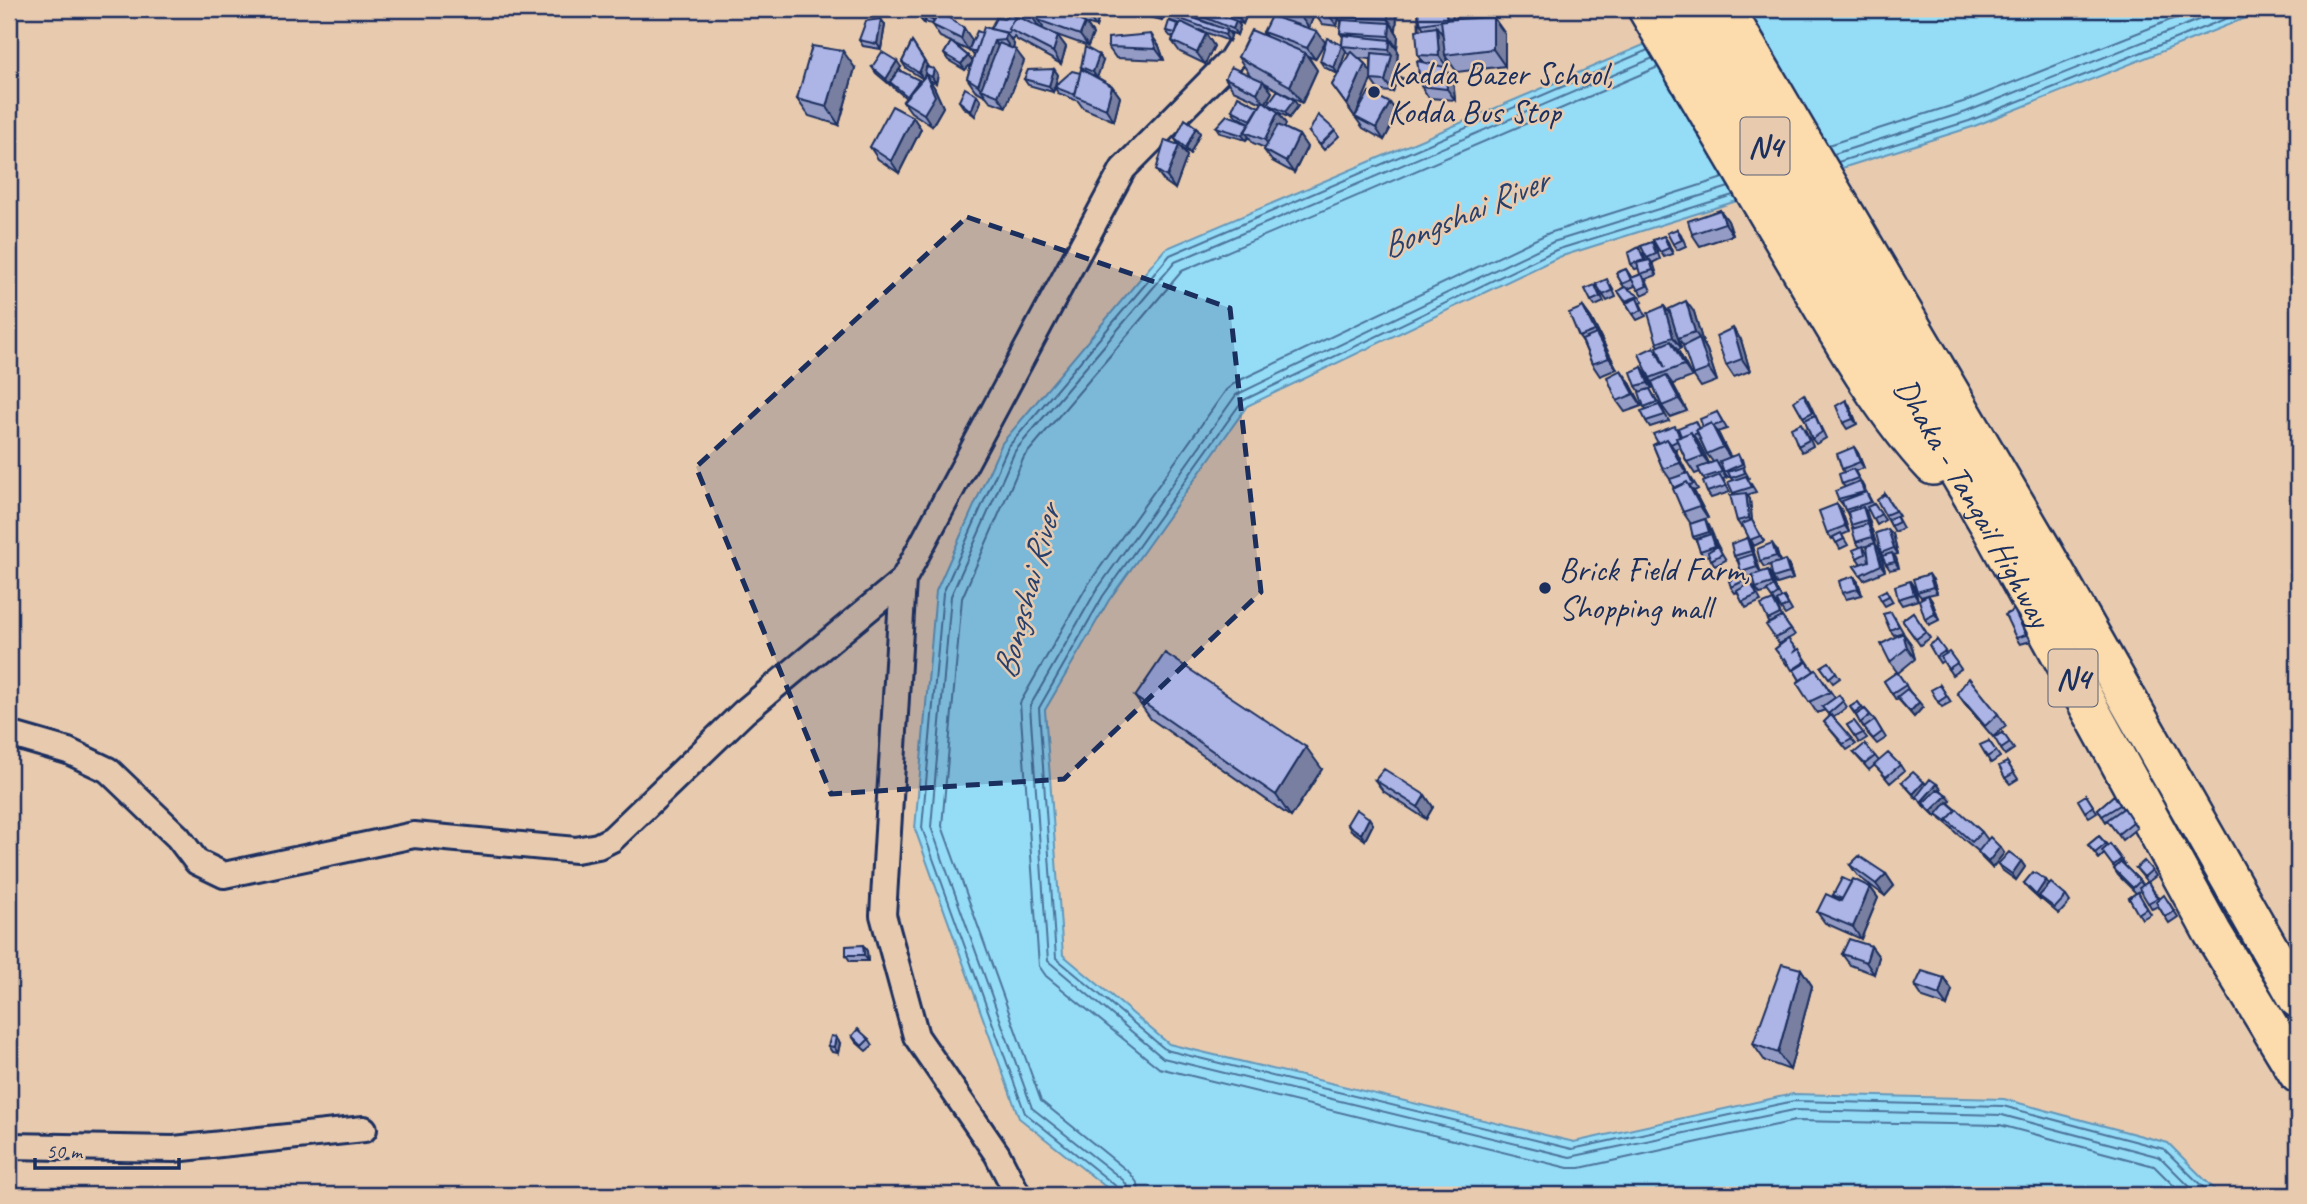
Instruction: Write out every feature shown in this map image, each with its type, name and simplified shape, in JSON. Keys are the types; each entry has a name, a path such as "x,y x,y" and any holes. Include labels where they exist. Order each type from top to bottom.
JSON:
{"highway":[{"path":"1647,9 1847,282"},
{"name":"Dhaka - Tangail Highway","path":"1684,9 1991,528 2212,932 2298,1074"},
{"name":"N4","path":"1725,9 1847,282"},
{"name":"Dhaka - Tangail Highway","path":"1847,282 2041,547 2298,999"}],"street":[{"path":"9,734 68,751 108,770 178,837 197,862 224,875 414,835 576,850 598,846 612,839 744,712 903,580 1122,169 1231,60 1262,9"},
{"path":"1405,9 1408,66"},
{"path":"903,580 883,915 916,1036 997,1154 1018,1195"},
{"path":"9,1146 174,1149 364,1129"}],"highlighted area":[{"path":"967,217 1230,308 1261,592 1064,779 831,794 696,467"}],"water":[{"name":"Bongshai River","path":"1728,9 2268,9 1972,127 1559,257 1247,406 1109,600 1045,710 1063,955 1169,1044 1574,1142 1793,1094 2004,1099 2168,1143 2220,1195 1116,1195 1019,1118 915,829 936,591 1002,443 1165,249"}],"building":[{"path":"911,9 924,9 920,18"},
{"path":"927,9 936,9 932,20 923,17"},
{"path":"1016,9 1039,9 1033,18"},
{"path":"1044,9 1053,9 1085,23 1080,35 1038,20"},
{"path":"1078,9 1095,11 1092,21 1075,16"},
{"path":"1160,9 1158,15 1146,11"},
{"path":"1181,9 1198,9 1196,15"},
{"path":"1202,9 1236,21 1233,29 1199,15"},
{"path":"1216,9 1242,9 1239,18"},
{"path":"1276,9 1304,9 1301,17 1274,12"},
{"path":"1315,9 1330,9 1329,15 1314,13"},
{"path":"1338,9 1388,9 1388,19 1338,17"},
{"path":"1417,9 1445,9 1447,20 1421,24"},
{"path":"1455,9 1484,9 1486,15 1457,19"},
{"path":"1169,10 1182,14 1180,20 1167,16"},
{"path":"940,12 964,28 961,39 932,25"},
{"path":"1011,14 1015,18 1008,29 1009,33 990,29 996,18 1004,19"},
{"path":"1185,15 1227,30 1225,35 1183,20"},
{"path":"1016,16 1058,36 1053,52 1008,29"},
{"path":"1271,16 1317,31 1307,48 1263,32"},
{"path":"1493,17 1493,49 1445,55 1441,20"},
{"path":"881,19 877,44 859,40 866,21"},
{"path":"1342,20 1390,23 1389,36 1340,33"},
{"path":"1169,21 1178,24 1176,33 1166,31"},
{"path":"1181,22 1206,34 1197,53 1172,41"},
{"path":"984,27 1006,33 1005,40 994,41 978,85 967,78"},
{"path":"1437,27 1439,56 1418,55 1416,30"},
{"path":"1251,30 1305,53 1290,86 1238,57"},
{"path":"977,31 982,33 975,53 969,49"},
{"path":"1151,34 1156,49 1108,47 1108,38"},
{"path":"1343,35 1390,40 1389,50 1342,46"},
{"path":"1327,38 1342,45 1334,68 1320,61"},
{"path":"912,42 924,61 919,73 902,62"},
{"path":"951,42 968,56 961,64 944,54"},
{"path":"999,43 1016,50 998,96 981,89"},
{"path":"812,46 843,51 827,107 797,99"},
{"path":"1085,47 1099,55 1093,72 1081,67"},
{"path":"1351,51 1365,64 1347,105 1332,85"},
{"path":"882,52 897,61 886,79 872,67"},
{"path":"1372,53 1392,55 1385,81 1371,80"},
{"path":"1417,61 1445,67 1447,89 1421,86"},
{"path":"926,67 934,69 932,77 925,74"},
{"path":"1231,67 1263,81 1257,93 1225,78"},
{"path":"1054,69 1049,86 1024,79 1028,70"},
{"path":"1081,69 1112,86 1106,109 1075,96"},
{"path":"899,70 919,80 907,96 890,82"},
{"path":"1072,71 1080,73 1075,95 1054,87"},
{"path":"926,75 935,96 924,114 903,101"},
{"path":"965,88 977,95 971,111 959,101"},
{"path":"1278,90 1294,100 1285,112 1268,104"},
{"path":"1369,92 1390,103 1376,128 1355,117"},
{"path":"1238,96 1259,107 1251,120 1232,110"},
{"path":"1263,101 1278,112 1265,140 1245,132"},
{"path":"892,106 913,117 891,161 870,147"},
{"path":"1227,115 1250,123 1242,135 1216,127"},
{"path":"1318,115 1335,130 1320,145 1309,132"},
{"path":"1185,119 1196,127 1186,148 1175,139"},
{"path":"1278,125 1299,135 1286,162 1264,150"},
{"path":"1165,140 1179,145 1167,177 1156,170"},
{"path":"1720,210 1725,223 1692,234 1688,221"},
{"path":"1677,229 1682,240 1673,244 1667,233"},
{"path":"1664,236 1669,248 1660,252 1653,240"},
{"path":"1652,242 1656,254 1647,258 1641,246"},
{"path":"1639,247 1644,260 1631,264 1628,253"},
{"path":"1650,260 1653,270 1640,274 1637,263"},
{"path":"1626,269 1631,280 1622,284 1616,273"},
{"path":"1642,274 1647,286 1638,290 1631,278"},
{"path":"1607,279 1612,291 1603,295 1596,284"},
{"path":"1595,285 1600,297 1591,301 1585,289"},
{"path":"1625,287 1639,296 1625,301 1618,291"},
{"path":"1637,298 1642,310 1633,314 1626,303"},
{"path":"1686,301 1695,332 1678,338 1669,309"},
{"path":"1664,306 1673,337 1657,343 1648,313"},
{"path":"1583,307 1595,331 1579,337 1569,313"},
{"path":"1733,328 1742,359 1726,365 1716,336"},
{"path":"1596,334 1609,358 1592,364 1582,340"},
{"path":"1699,338 1709,369 1693,375 1683,346"},
{"path":"1671,341 1684,365 1650,378 1639,354 1654,347 1665,368 1657,347"},
{"path":"1642,367 1648,383 1636,386 1631,372"},
{"path":"1621,370 1634,394 1617,401 1607,377"},
{"path":"1666,375 1679,399 1662,406 1652,382"},
{"path":"1650,389 1657,402 1644,407 1639,392"},
{"path":"1804,394 1813,412 1803,417 1794,401"},
{"path":"1846,400 1853,419 1843,423 1836,406"},
{"path":"1659,405 1665,415 1646,421 1641,411"},
{"path":"1717,412 1723,423 1713,426 1711,423 1703,427 1700,419"},
{"path":"1815,415 1822,432 1812,439 1805,420"},
{"path":"1695,421 1698,433 1692,435 1691,432 1681,436 1678,428"},
{"path":"1711,423 1723,447 1707,454 1696,430"},
{"path":"1801,423 1809,440 1798,446 1791,428"},
{"path":"1675,426 1680,437 1676,438 1677,441 1671,444 1667,439 1658,443 1653,434"},
{"path":"1691,432 1703,456 1687,462 1676,438"},
{"path":"1667,439 1680,463 1663,469 1653,445"},
{"path":"1854,447 1860,462 1842,469 1837,454"},
{"path":"1738,454 1742,464 1724,472 1720,461"},
{"path":"1716,461 1722,472 1703,478 1698,468"},
{"path":"1743,467 1745,473 1731,478 1728,472"},
{"path":"1853,469 1858,478 1842,484 1839,474"},
{"path":"1688,473 1693,484 1689,485 1687,482 1674,488 1670,479"},
{"path":"1720,475 1726,486 1707,492 1703,482"},
{"path":"1746,476 1752,487 1733,493 1728,482"},
{"path":"1860,481 1864,492 1838,499 1835,491"},
{"path":"1687,482 1700,506 1683,512 1673,489"},
{"path":"1866,492 1871,502 1845,510 1842,501"},
{"path":"1746,493 1749,518 1737,521 1730,495"},
{"path":"1885,494 1895,511 1885,515 1877,500"},
{"path":"1837,504 1845,526 1827,533 1819,511"},
{"path":"1874,504 1881,514 1873,519 1867,507"},
{"path":"1863,507 1867,520 1851,525 1848,512"},
{"path":"1896,516 1899,522 1891,526 1888,519"},
{"path":"1705,519 1709,532 1693,537 1690,524"},
{"path":"1752,520 1760,536 1750,540 1742,524"},
{"path":"1868,524 1872,537 1856,542 1852,529"},
{"path":"1888,529 1894,548 1881,553 1876,533"},
{"path":"1841,533 1844,539 1836,543 1833,537"},
{"path":"1711,534 1715,546 1700,551 1696,539"},
{"path":"1747,538 1751,551 1734,556 1731,544"},
{"path":"1772,543 1776,556 1760,561 1757,549"},
{"path":"1875,543 1881,565 1860,575 1854,566 1869,561 1867,546"},
{"path":"1718,546 1722,554 1711,560 1708,552"},
{"path":"1863,546 1865,554 1857,558 1853,550"},
{"path":"1892,553 1895,562 1886,564 1882,556"},
{"path":"1753,554 1757,567 1741,572 1738,559"},
{"path":"1785,560 1789,573 1773,578 1770,565"},
{"path":"1768,570 1772,583 1756,588 1753,575"},
{"path":"1745,573 1748,579 1731,587 1729,581"},
{"path":"1929,574 1933,587 1917,592 1913,579"},
{"path":"1854,576 1858,589 1842,593 1839,581"},
{"path":"1910,581 1914,594 1898,599 1895,586"},
{"path":"1751,583 1757,595 1742,602 1737,591"},
{"path":"1774,586 1778,594 1772,598 1767,591"},
{"path":"1886,590 1889,596 1881,600 1878,594"},
{"path":"1928,595 1935,614 1925,619 1919,600"},
{"path":"1784,597 1788,605 1781,609 1777,601"},
{"path":"1773,600 1780,614 1768,620 1761,605"},
{"path":"2014,610 2026,635 2016,638 2005,615"},
{"path":"1891,612 1899,626 1890,630 1883,614"},
{"path":"1913,612 1926,632 1916,639 1902,620"},
{"path":"1782,617 1791,630 1775,638 1766,625"},
{"path":"1903,633 1907,648 1890,662 1881,644"},
{"path":"1788,639 1796,649 1793,653 1799,649 1806,661 1792,670 1785,658 1775,649"},
{"path":"1937,640 1945,651 1936,657 1929,645"},
{"path":"1949,652 1957,663 1948,669 1941,657"},
{"path":"1165,653 1306,747 1276,795 1135,697"},
{"path":"1807,662 1814,671 1800,680 1794,670"},
{"path":"1829,662 1836,672 1829,678 1821,667"},
{"path":"1816,670 1830,692 1809,702 1797,683"},
{"path":"1897,672 1906,685 1892,694 1884,681"},
{"path":"1969,678 1998,714 1985,726 1957,693"},
{"path":"1940,685 1947,696 1938,702 1931,690"},
{"path":"1907,689 1919,702 1910,712 1897,697"},
{"path":"1839,695 1843,701 1828,714 1822,707"},
{"path":"1858,702 1862,708 1855,713 1850,707"},
{"path":"1865,709 1870,715 1860,723 1856,715"},
{"path":"1831,715 1852,739 1843,744 1824,722"},
{"path":"1875,720 1882,732 1873,739 1864,728"},
{"path":"1854,721 1863,733 1855,737 1847,725"},
{"path":"2003,733 2010,743 2001,749 1994,737"},
{"path":"1989,741 1996,751 1987,757 1980,745"},
{"path":"1865,744 1875,756 1865,764 1854,753"},
{"path":"1888,753 1900,765 1886,777 1874,765"},
{"path":"2007,762 2014,773 2005,778 1999,766"},
{"path":"1384,769 1425,795 1418,807 1375,780"},
{"path":"1913,772 1924,782 1913,794 1902,782"},
{"path":"1930,779 1937,784 1921,802 1917,796"},
{"path":"1938,789 1947,795 1931,811 1923,803"},
{"path":"2086,795 2093,806 2085,812 2078,800"},
{"path":"2114,795 2120,805 2102,816 2098,809"},
{"path":"1947,802 1956,810 1948,822 1937,814"},
{"path":"2124,808 2133,822 2118,834 2107,820"},
{"path":"1356,809 1369,818 1361,834 1347,824"},
{"path":"1957,809 1982,832 1972,842 1947,820"},
{"path":"2099,836 2106,844 2095,853 2088,845"},
{"path":"1990,837 2000,847 1988,862 1978,852"},
{"path":"2110,844 2121,859 2113,866 2102,851"},
{"path":"2009,852 2021,861 2012,874 1998,864"},
{"path":"1859,856 1886,874 1876,884 1850,865"},
{"path":"2144,861 2152,870 2144,877 2136,868"},
{"path":"2121,862 2140,881 2133,888 2114,869"},
{"path":"2033,872 2046,880 2036,895 2024,883"},
{"path":"1842,878 1851,882 1842,899 1833,895"},
{"path":"1853,879 1870,887 1853,927 1817,912 1826,894 1841,901"},
{"path":"2148,882 2157,898 2148,903 2139,888"},
{"path":"2051,883 2066,896 2055,908 2039,896"},
{"path":"2138,892 2147,908 2138,914 2129,898"},
{"path":"2164,895 2174,911 2165,917 2156,902"},
{"path":"1849,939 1871,946 1866,962 1842,954"},
{"path":"863,945 864,955 846,955 846,946"},
{"path":"1782,964 1801,969 1778,1053 1753,1044"},
{"path":"1922,971 1944,978 1939,995 1915,986"},
{"path":"858,1029 869,1039 862,1046 852,1036"},
{"path":"831,1036 836,1037 834,1047 828,1046"}],"place":[{"name":"Kadda Bazer School, Kodda Bus Stop","path":"1374,92"},
{"name":"Brick Field Farm, Shopping mall","path":"1545,588"}]}
